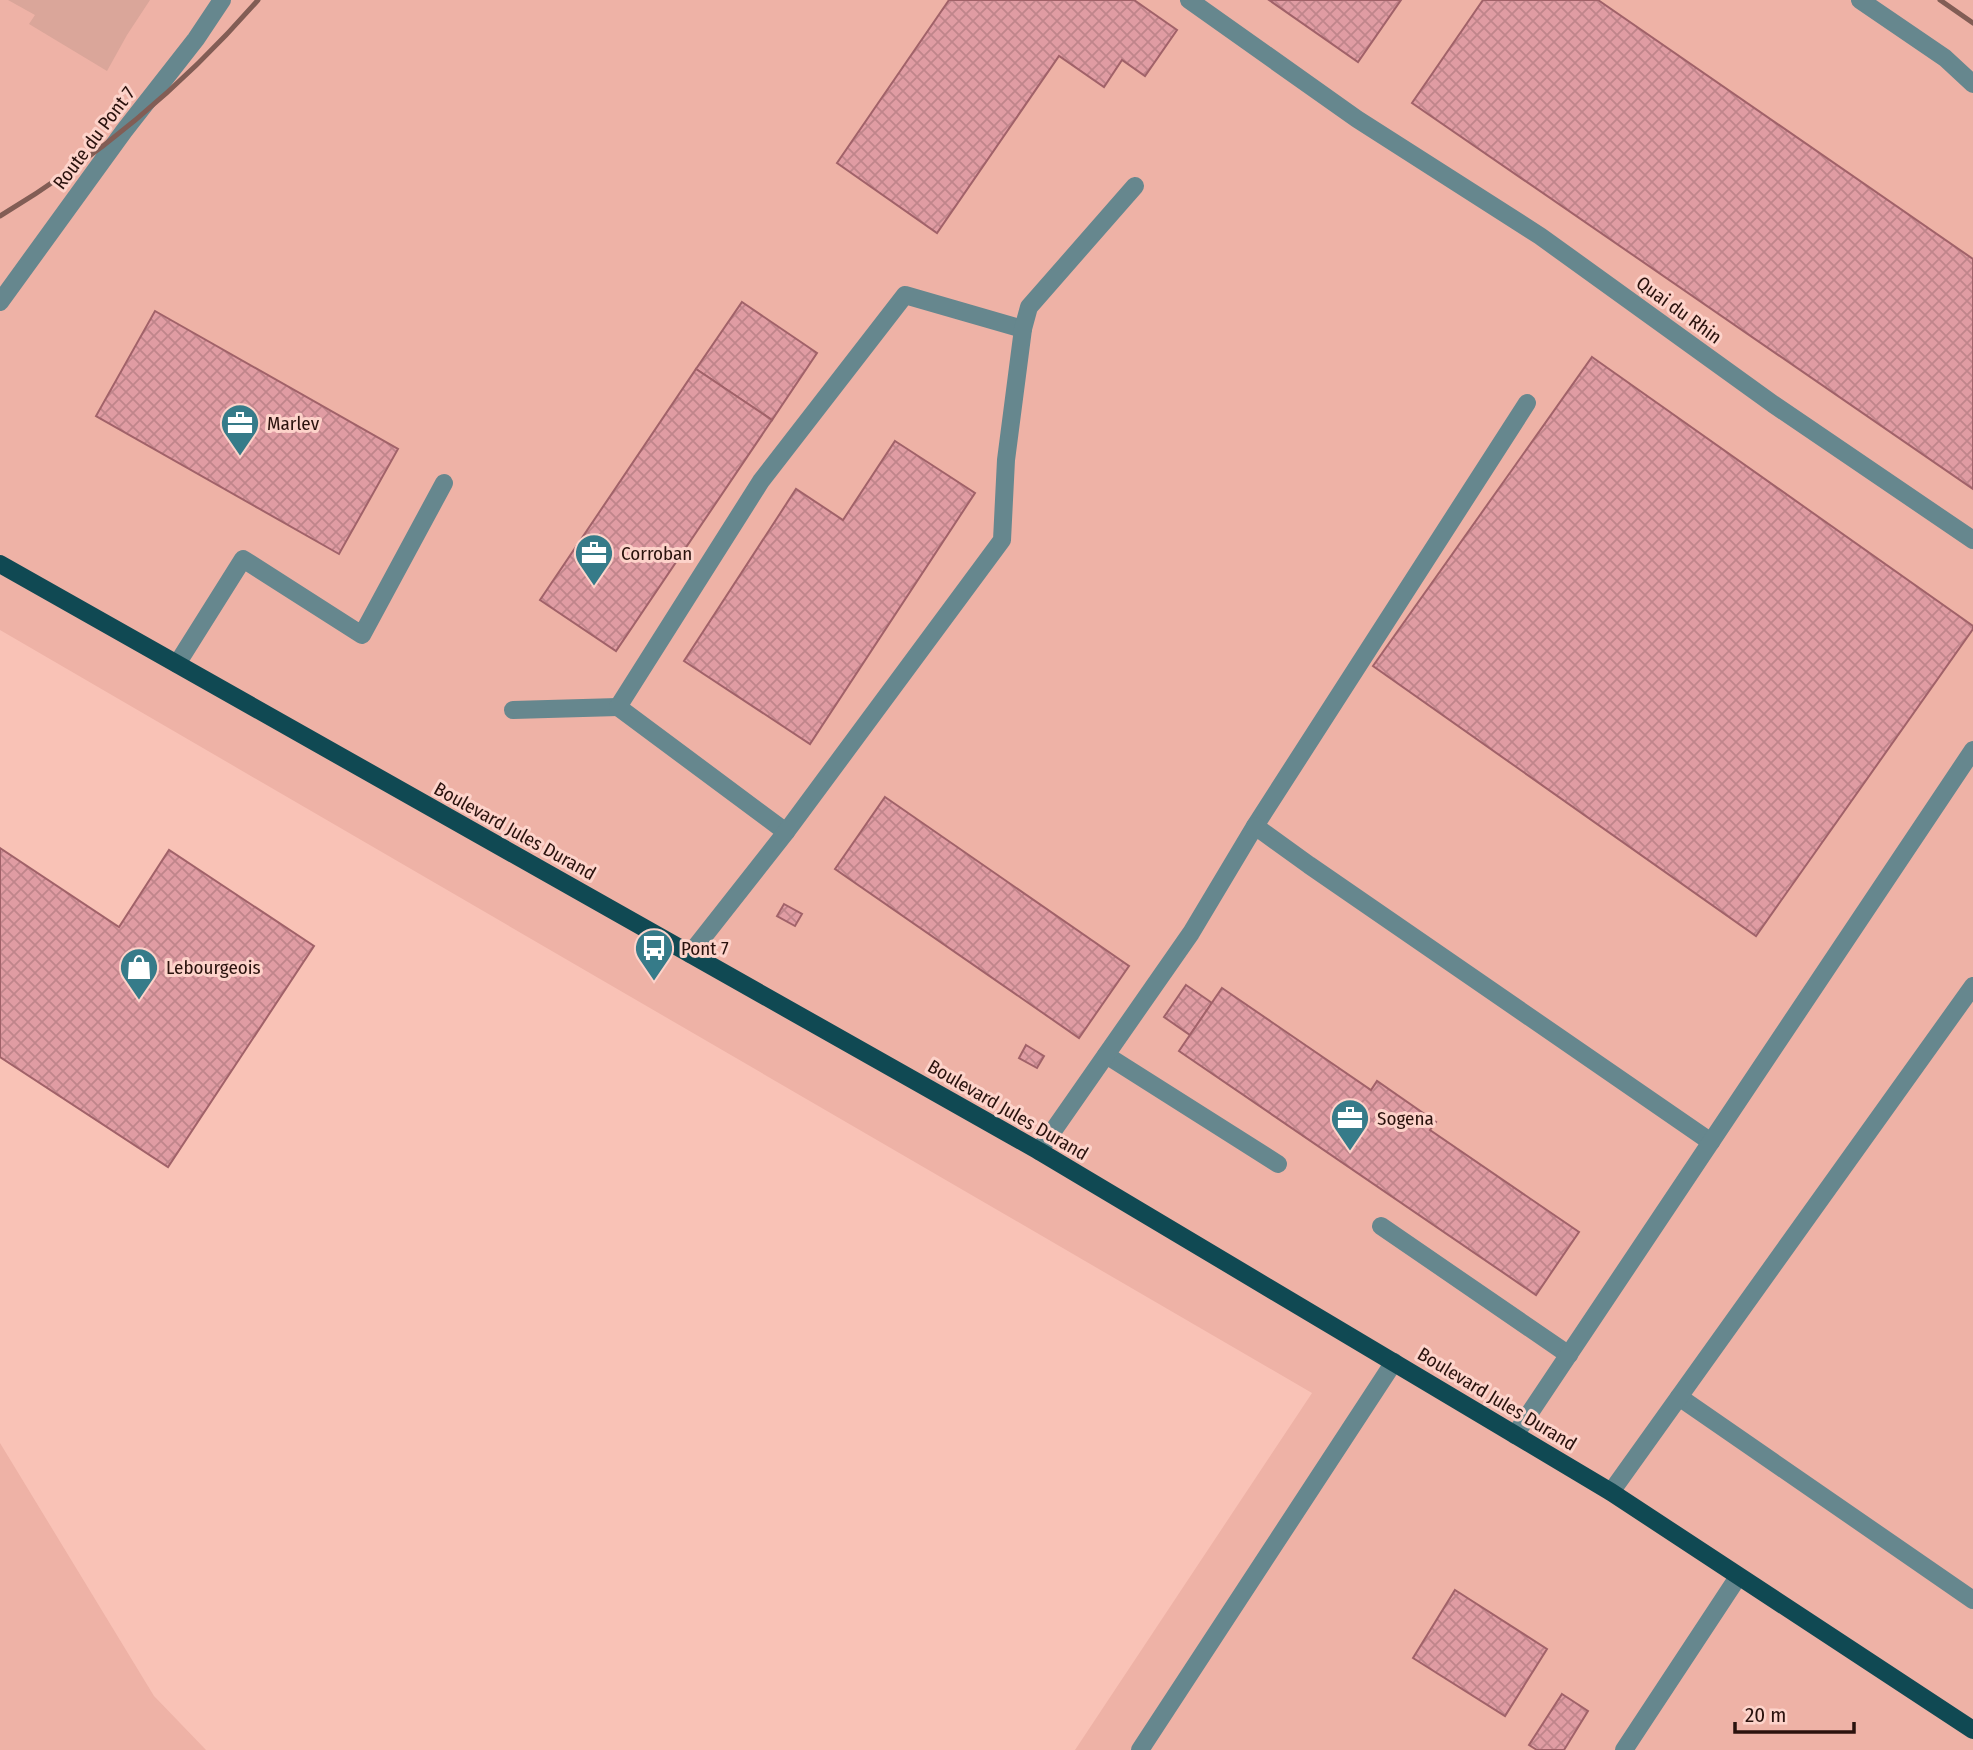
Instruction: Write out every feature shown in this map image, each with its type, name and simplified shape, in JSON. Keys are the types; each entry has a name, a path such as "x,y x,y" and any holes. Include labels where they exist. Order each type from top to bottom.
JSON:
{"main road":[{"name":"Boulevard Jules Durand","path":"0,564 1039,1151 1611,1492 1973,1730"}],"street":[{"name":"Route du Pont 7","path":"0,302 124,131 196,39 222,0"},
{"name":"Quai du Rhin","path":"1189,0 1357,119 1540,236 1773,404 1973,540"},
{"path":"1860,0 1945,58 1973,84"},
{"path":"690,954 786,832 1002,540 1006,460 1023,329 1029,307 1135,186"},
{"path":"618,707 761,481 905,295 1023,329"},
{"path":"1039,1151 1191,933 1255,826 1527,404"},
{"path":"177,664 243,559 362,635 444,483"},
{"path":"513,710 618,707 786,832"},
{"path":"1515,1435 1973,750"},
{"path":"1255,826 1711,1142"},
{"path":"1611,1492 1973,986"},
{"path":"1106,1055 1278,1164"},
{"path":"1381,1226 1569,1355"},
{"path":"1140,1750 1394,1363"},
{"path":"1679,1397 1973,1600"},
{"path":"1624,1750 1738,1577"}],"shaded area":[{"path":"0,0 1973,0 1973,1750 1075,1750 1312,1393 0,630"},
{"path":"8,0 150,0 107,71 29,24 35,15"},
{"path":"0,1443 154,1696 206,1750 0,1750"}],"building":[{"path":"949,0 1134,0 1177,30 1145,76 1122,60 1104,87 1059,56 937,233 837,163"},
{"path":"1269,0 1401,0 1358,62"},
{"path":"1483,0 1598,0 1973,259 1973,489 1412,103"},
{"path":"742,302 817,353 772,420 696,369"},
{"path":"155,311 398,449 339,554 96,416"},
{"path":"1592,357 1973,626 1756,936 1373,666"},
{"path":"696,369 772,420 616,651 540,600"},
{"path":"895,441 975,493 810,744 684,661 796,489 843,520"},
{"path":"885,797 1129,966 1079,1038 835,869"},
{"name":"Lebourgeois","path":"0,848 119,927 169,850 314,946 168,1167 0,1057"},
{"path":"784,904 802,914 795,926 777,916"},
{"path":"1186,985 1212,1003 1190,1035 1164,1017"},
{"path":"1222,988 1371,1090 1377,1081 1436,1122 1430,1130 1579,1232 1536,1295 1179,1051"},
{"path":"1026,1045 1044,1056 1037,1068 1019,1058"},
{"path":"1455,1590 1547,1649 1505,1716 1413,1658"},
{"path":"1562,1694 1588,1711 1564,1750 1537,1750 1529,1745"}],"railway":[{"path":"0,216 71,170 137,119 200,62 258,0"},
{"path":"1940,0 1973,23"}],"place":[{"name":"Marlev","path":"240,457"},
{"name":"Corroban","path":"594,587"},
{"name":"Pont 7","path":"654,982"},
{"name":"Lebourgeois","path":"139,1001"},
{"name":"Sogena","path":"1350,1152"}]}
